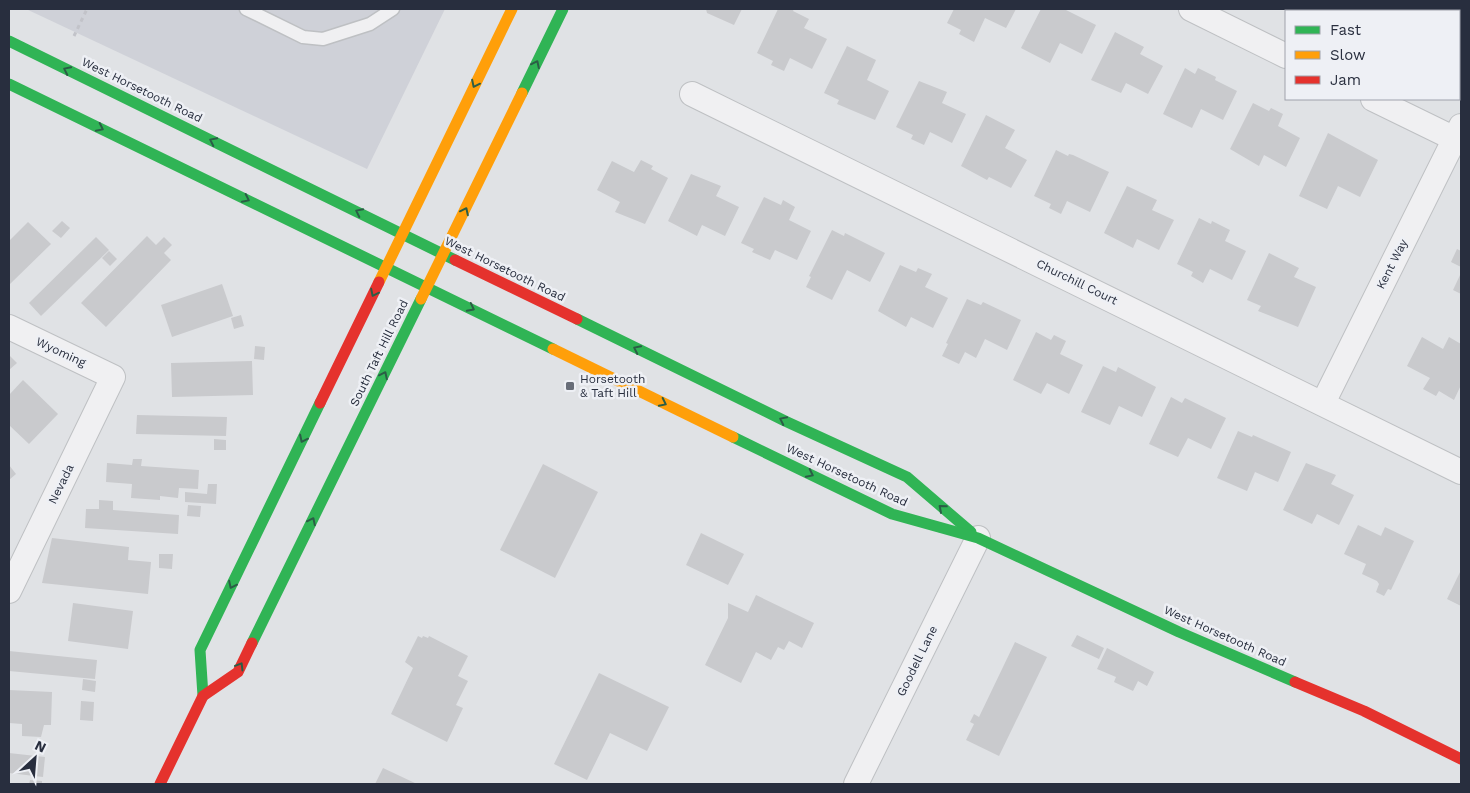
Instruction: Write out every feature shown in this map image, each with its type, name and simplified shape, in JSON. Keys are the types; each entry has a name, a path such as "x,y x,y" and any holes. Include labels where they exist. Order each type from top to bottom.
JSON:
{"main road":[{"name":"South Taft Hill Road","path":"203,696 200,650 512,9"},
{"name":"South Taft Hill Road","path":"160,784 203,696 238,672 563,9"},
{"name":"West Horsetooth Road","path":"9,41 785,421 907,477 978,538"},
{"name":"West Horsetooth Road","path":"9,84 387,266 892,514 978,538 1161,624 1364,711 1461,759"}],"street":[{"path":"1190,9 1285,56"},
{"name":"Churchill Court","path":"692,94 1461,472"},
{"path":"1376,100 1458,133"},
{"name":"Kent Way","path":"1323,403 1458,133"},
{"name":"Wyoming","path":"9,327 113,377"},
{"name":"Nevada","path":"9,592 113,377"},
{"name":"Goodell Lane","path":"856,784 978,538"}],"lane":[{"path":"246,9 304,37 323,40 370,24 393,9"}],"path":[{"path":"74,36 87,9"}],"shaded area":[{"path":"26,9 445,9 367,169"}],"building":[{"path":"706,9 742,9 734,25 707,13"},
{"path":"778,9 794,9 793,11 809,19 804,28 827,39 812,69 790,58 784,71 771,65 773,61 757,53"},
{"path":"954,9 1016,9 1006,28 985,18 974,42 959,34 961,30 947,23"},
{"path":"1041,9 1064,9 1096,25 1082,54 1060,43 1050,63 1021,48"},
{"path":"1387,9 1423,9 1422,10"},
{"path":"1115,32 1144,47 1140,54 1163,66 1148,94 1126,83 1121,93 1091,80"},
{"path":"847,46 876,60 867,80 889,91 875,120 837,104 839,100 824,93"},
{"path":"1185,68 1195,74 1198,68 1216,77 1215,80 1237,91 1223,120 1201,109 1192,128 1163,114"},
{"path":"919,81 947,92 942,103 966,114 952,143 930,132 924,145 911,139 913,135 896,127"},
{"path":"1253,103 1269,111 1271,108 1283,114 1278,126 1300,138 1286,167 1264,155 1259,166 1230,149"},
{"path":"986,115 1015,130 1005,148 1027,160 1011,188 989,177 987,180 961,166"},
{"path":"1328,133 1378,160 1360,197 1338,186 1327,209 1299,196"},
{"path":"1056,150 1068,156 1069,154 1073,155 1109,172 1090,212 1067,201 1061,214 1049,208 1051,204 1034,196"},
{"path":"641,160 653,166 651,169 668,178 645,224 615,212 620,202 597,190 612,161 634,172"},
{"path":"691,174 721,186 716,196 739,207 725,236 702,225 697,236 668,221"},
{"path":"1127,186 1157,200 1152,210 1174,220 1159,250 1137,239 1133,248 1104,233"},
{"path":"764,197 781,205 783,200 795,207 789,220 811,231 797,260 775,250 770,260 752,252 754,249 741,243"},
{"path":"1199,218 1211,224 1212,221 1230,230 1225,241 1246,251 1232,280 1210,269 1203,283 1191,276 1193,272 1177,264"},
{"path":"62,221 70,228 61,238 52,231"},
{"path":"28,222 51,244 9,285 9,241"},
{"path":"832,230 844,236 845,233 885,253 870,282 847,270 832,300 806,287 811,277 809,276"},
{"path":"147,236 156,245 164,237 172,245 164,253 171,260 106,327 81,303"},
{"path":"96,237 109,250 41,316 29,303"},
{"path":"1457,249 1461,251 1461,267 1451,262"},
{"path":"109,251 117,259 110,266 102,258"},
{"path":"1269,253 1299,268 1294,277 1316,287 1298,327 1258,311 1261,306 1247,300"},
{"path":"900,265 916,272 918,268 932,274 925,287 948,298 933,328 911,317 906,327 878,311"},
{"path":"1461,273 1461,294 1453,290"},
{"path":"222,284 233,316 172,337 161,305"},
{"path":"967,299 981,305 983,302 1021,320 1007,350 985,339 976,358 965,352 959,364 942,356 948,344 946,343"},
{"path":"241,315 244,326 234,329 231,318"},
{"path":"1036,332 1051,340 1054,335 1066,341 1060,354 1083,365 1069,394 1047,383 1041,394 1013,380"},
{"path":"1422,337 1443,349 1449,337 1461,344 1461,385 1454,400 1439,391 1436,396 1423,389 1430,378 1407,366"},
{"path":"255,346 265,347 264,360 254,359"},
{"path":"9,355 17,363 9,370"},
{"path":"252,361 253,395 172,397 171,363"},
{"path":"1103,366 1116,372 1118,367 1156,387 1142,417 1119,406 1110,425 1081,412"},
{"path":"23,380 58,414 29,444 9,425 9,395"},
{"path":"1171,397 1182,403 1185,398 1226,418 1211,449 1188,438 1178,457 1149,444"},
{"path":"137,415 227,417 226,436 136,434"},
{"path":"1238,431 1252,437 1253,435 1291,452 1278,482 1255,472 1247,491 1217,478"},
{"path":"214,439 226,440 226,450 214,450"},
{"path":"133,459 142,459 141,466 199,470 198,489 179,488 178,498 160,496 160,500 131,498 132,484 106,482 107,463 132,465"},
{"path":"1306,463 1336,475 1331,484 1354,495 1339,525 1317,514 1312,524 1283,510"},
{"path":"543,464 598,492 555,578 500,550"},
{"path":"9,465 16,474 9,480"},
{"path":"208,484 217,484 216,504 185,502 185,492 207,494"},
{"path":"99,500 113,501 113,510 179,515 178,534 85,528 86,509 99,509"},
{"path":"188,505 201,506 200,517 187,516"},
{"path":"1358,525 1381,536 1385,527 1414,541 1391,590 1388,589 1384,596 1376,592 1379,584 1377,581 1362,574 1366,564 1344,554"},
{"path":"701,533 744,554 728,585 686,565"},
{"path":"52,538 129,547 128,560 151,562 148,594 42,583"},
{"path":"159,554 173,554 172,569 159,568"},
{"path":"1461,570 1461,606 1447,599"},
{"path":"756,595 814,623 802,648 789,641 784,650 778,647 771,660 756,652 741,683 705,665 728,618 728,603 748,612"},
{"path":"73,603 133,611 128,649 68,641"},
{"path":"1077,635 1104,648 1099,659 1071,646"},
{"path":"418,636 428,638 429,636 468,656 458,676 468,681 456,705 463,708 447,742 391,714 413,668 405,662"},
{"path":"1015,642 1047,657 999,756 966,740 974,724 970,722 974,714 979,717"},
{"path":"1107,648 1154,672 1147,686 1138,681 1133,691 1114,682 1116,677 1097,669"},
{"path":"9,651 97,660 95,679 9,671"},
{"path":"599,673 669,707 647,751 610,733 587,780 554,764"},
{"path":"83,679 96,681 95,692 82,690"},
{"path":"9,690 52,692 51,725 44,725 41,737 22,736 22,724 9,723"},
{"path":"81,701 94,702 93,721 80,720"},
{"path":"9,753 45,757 43,777 9,773"},
{"path":"383,768 417,784 375,784"},
{"path":"30,780 42,781 42,784 29,784"}],"traffic: fast":[{"path":"522,93 563,9"},
{"path":"9,41 455,260"},
{"path":"9,84 553,349"},
{"path":"252,643 421,299"},
{"path":"577,319 785,421 907,477 971,532"},
{"path":"203,696 200,650 320,403"},
{"path":"733,437 892,514 978,538 1179,632 1295,682"}],"traffic: slow":[{"path":"379,282 512,9"},
{"path":"421,299 522,93"},
{"path":"553,349 733,437"}],"traffic: jam":[{"path":"455,260 577,319"},
{"path":"320,403 379,282"},
{"path":"160,784 203,696 238,672 252,643"},
{"path":"1295,682 1364,711 1461,759"}],"place":[{"name":"Horsetooth & Taft Hill","path":"570,386"}]}
